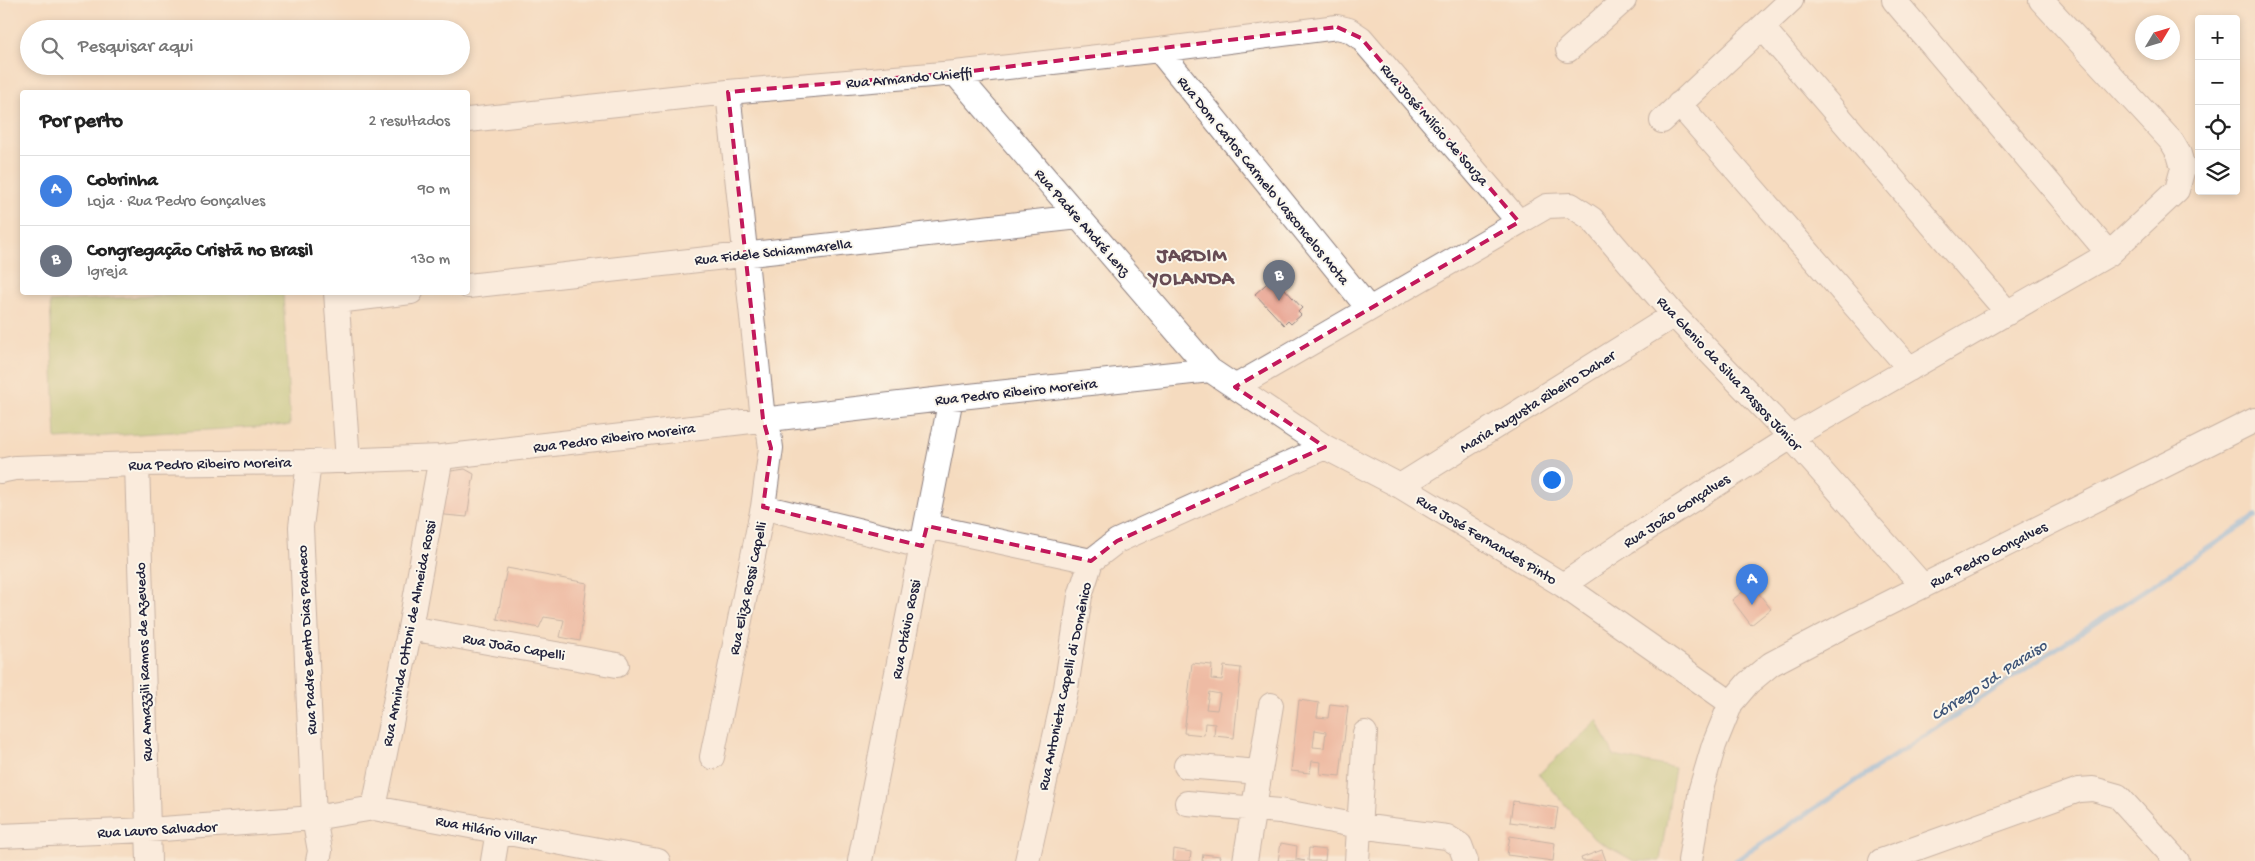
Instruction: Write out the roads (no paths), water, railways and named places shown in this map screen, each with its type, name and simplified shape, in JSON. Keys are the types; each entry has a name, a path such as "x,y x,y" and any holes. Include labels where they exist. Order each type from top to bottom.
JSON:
{"street":[{"path":"1568,50 1624,0"},
{"path":"1662,122 1791,0"},
{"path":"1894,0 2110,254"},
{"name":"Rua João Gonçalves","path":"1563,585 1626,542 1790,437 2110,254 2177,190 2183,168 2179,154 2172,142 2041,0"},
{"name":"Rua Armando Chieffi","path":"470,120 728,92 955,73 1337,27 1349,30"},
{"path":"1762,27 2008,313"},
{"name":"Rua José Milício de Souza","path":"1349,30 1361,38 1519,222"},
{"name":"Rua Dom Carlos Carmelo Vasconcelos Mota","path":"1158,50 1369,309"},
{"name":"Rua Padre André Lenz","path":"955,73 1210,370 1235,387"},
{"name":"Rua Eliza Rossi Capelli","path":"712,758 763,507 771,448 769,433 762,419 728,92"},
{"path":"1679,104 1910,369"},
{"name":"Rua Glenio da Silva Passos Júnior","path":"1235,387 1547,206 1571,205 1592,219 1674,316 1790,437 1924,586"},
{"name":"Rua Fidele Schiammarella","path":"470,286 1079,216"},
{"path":"348,461 336,297 366,295"},
{"name":"Maria Augusta Ribeiro Daher","path":"1400,486 1674,316"},
{"name":"Rua Pedro Ribeiro Moreira","path":"8,469 440,457 762,419 1210,370"},
{"name":"Rua José Fernandes Pinto","path":"1235,387 1325,446 1400,486 1563,585 1732,703"},
{"name":"Rua Otávio Rossi","path":"860,861 950,398"},
{"name":"Rua Pedro Gonçalves","path":"1690,861 1701,789 1714,745 1732,703 1748,683 1771,664 2255,420"},
{"name":"Rua Antonieta Capelli di Domênico","path":"1027,861 1066,688 1080,596 1091,561 1116,541 1325,446"},
{"name":"Rua Arminda Ottoni de Almeida Rossi","path":"374,808 410,628 440,457"},
{"name":"Rua Padre Bento Dias Pacheco","path":"309,462 301,527 314,818 320,851 318,861"},
{"name":"Rua Amazzili Ramos de Azevedo","path":"137,464 148,861"},
{"path":"763,507 924,536 1091,561"},
{"name":"Rua João Capelli","path":"410,628 617,665"},
{"path":"1245,861 1270,705"},
{"path":"1357,861 1365,733"},
{"path":"1186,766 1259,772"},
{"path":"1881,861 2079,790 2093,789 2118,796 2177,861"},
{"path":"1187,803 1253,808 1359,826 1447,836 1460,845 1466,861"},
{"name":"Rua Hilário Villar","path":"314,818 374,808 653,861"},
{"name":"Rua Lauro Salvador","path":"0,836 148,830 314,818"},
{"path":"492,861 498,831"}],"waterway":[{"name":"Córrego Jd. Paraiso","path":"1735,861 2255,517"}],"place":[{"name":"Congregação Cristã no Brasil","path":"1279,301"},
{"name":"Cobrinha","path":"1752,605"}],"district":[{"name":"JARDIM YOLANDA","path":"1192,266"}]}
